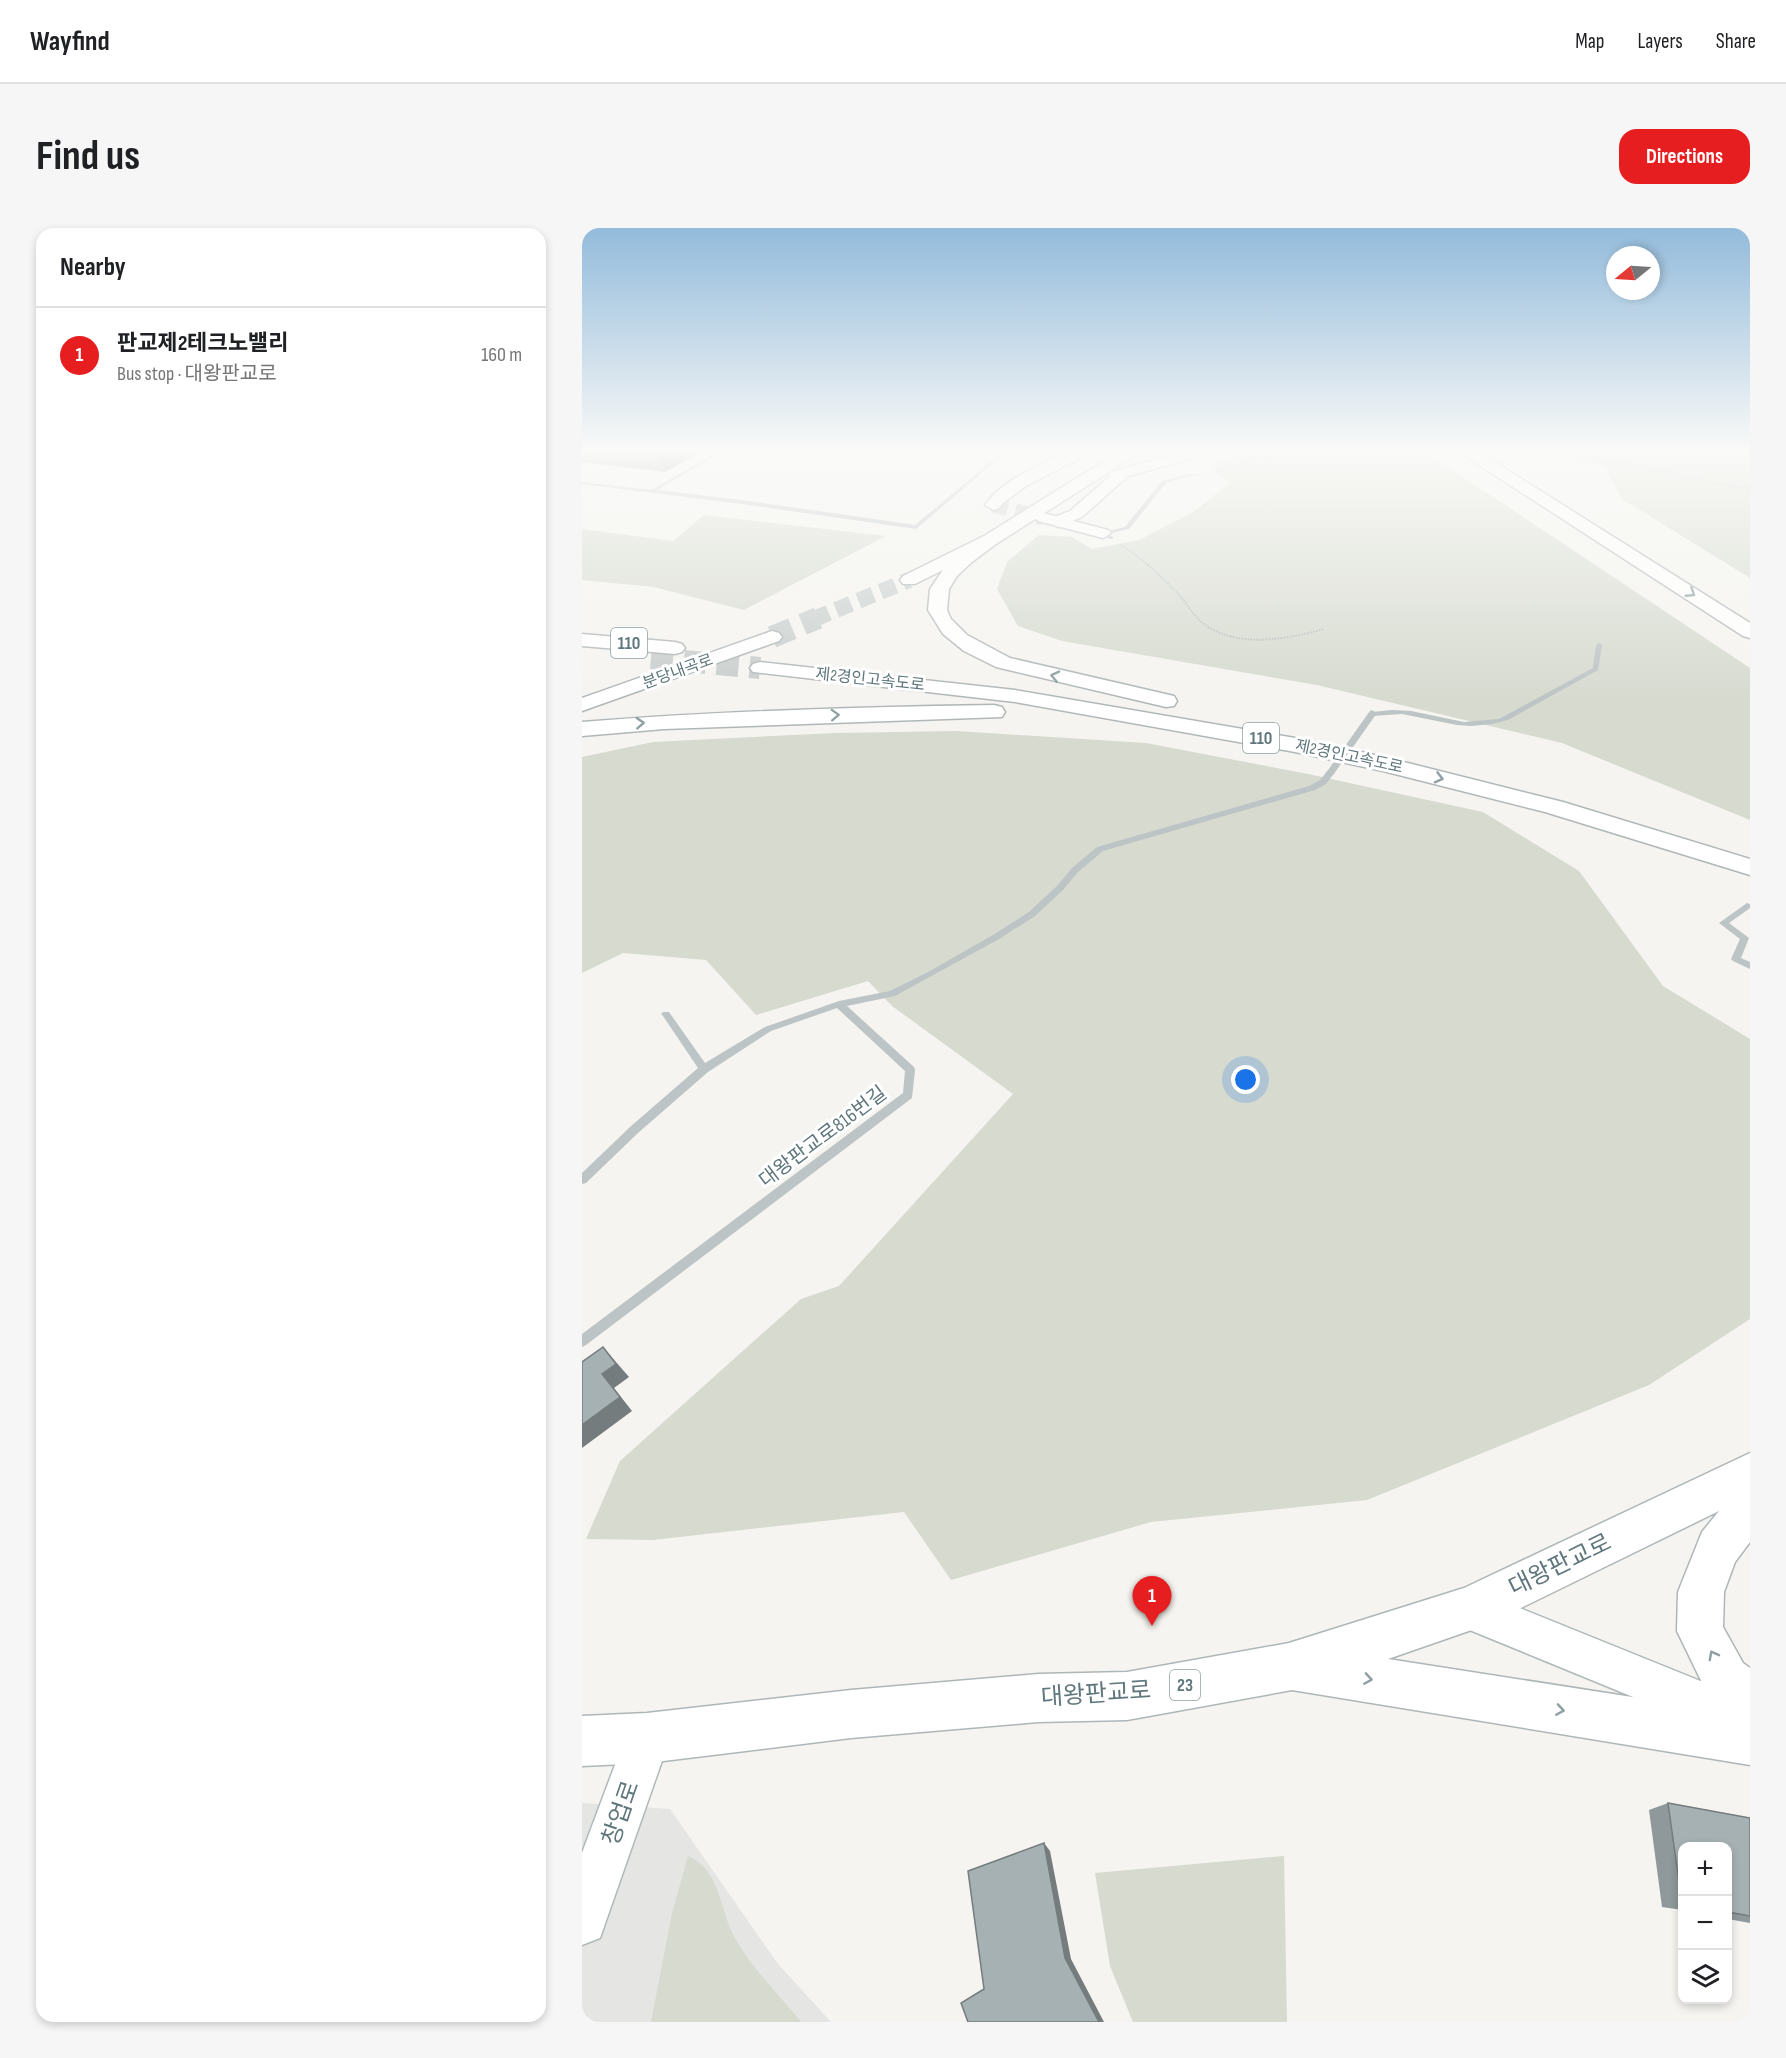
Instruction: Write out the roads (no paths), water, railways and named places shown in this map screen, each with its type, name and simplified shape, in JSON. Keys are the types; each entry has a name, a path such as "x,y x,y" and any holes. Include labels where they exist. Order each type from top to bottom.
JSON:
{"main road":[{"path":"909,580 985,533"},
{"path":"986,533 947,577 937,598 940,616 956,636 976,651 1003,663 1198,714 1256,721"},
{"path":"1595,533 1750,632"},
{"path":"895,570 966,534"},
{"path":"582,625 663,651"},
{"name":"110","path":"582,640 663,651"},
{"name":"제2경인고속도로","path":"771,642 919,672 1256,721 1345,737 1521,780 1750,852"},
{"name":"분당내곡로","path":"582,690 771,642"},
{"name":"분당내곡로","path":"582,705 771,642"},
{"name":"110","path":"582,650 663,651"},
{"name":"제2경인고속도로","path":"760,668 1198,714 1335,753 1554,807 1750,867"},
{"path":"582,729 664,722 976,712 1103,717 1198,714"},
{"name":"대왕판교로","path":"582,1742 647,1738 863,1713 1038,1698 1127,1696 1289,1667 1470,1609 1750,1474"},
{"path":"1750,1507 1718,1548 1701,1592 1700,1631 1726,1680 1750,1698"},
{"path":"1289,1667 1750,1740"}],"street":[{"path":"1095,533 1107,536"},
{"path":"1470,1609 1750,1723"},
{"name":"창업로","path":"582,1920 647,1738"}],"lane":[{"path":"1107,536 1115,533"},
{"path":"582,1180 634,1130 704,1069 768,1029 839,1004 892,994 996,938 1032,914 1060,888 1075,870 1100,849 1312,788 1323,782 1372,714 1386,710 1464,724 1506,719 1596,669 1599,645"},
{"path":"1747,906 1723,923 1744,938 1736,958 1750,966"},
{"name":"대왕판교로816번길","path":"582,1341 908,1095 910,1070 839,1004"},
{"path":"666,1014 704,1069"}],"tunnel":[{"path":"814,619 909,580"},
{"path":"772,637 818,618"},
{"path":"651,658 760,668"}],"place":[{"name":"판교제2테크노밸리","path":"1152,1626"}]}
